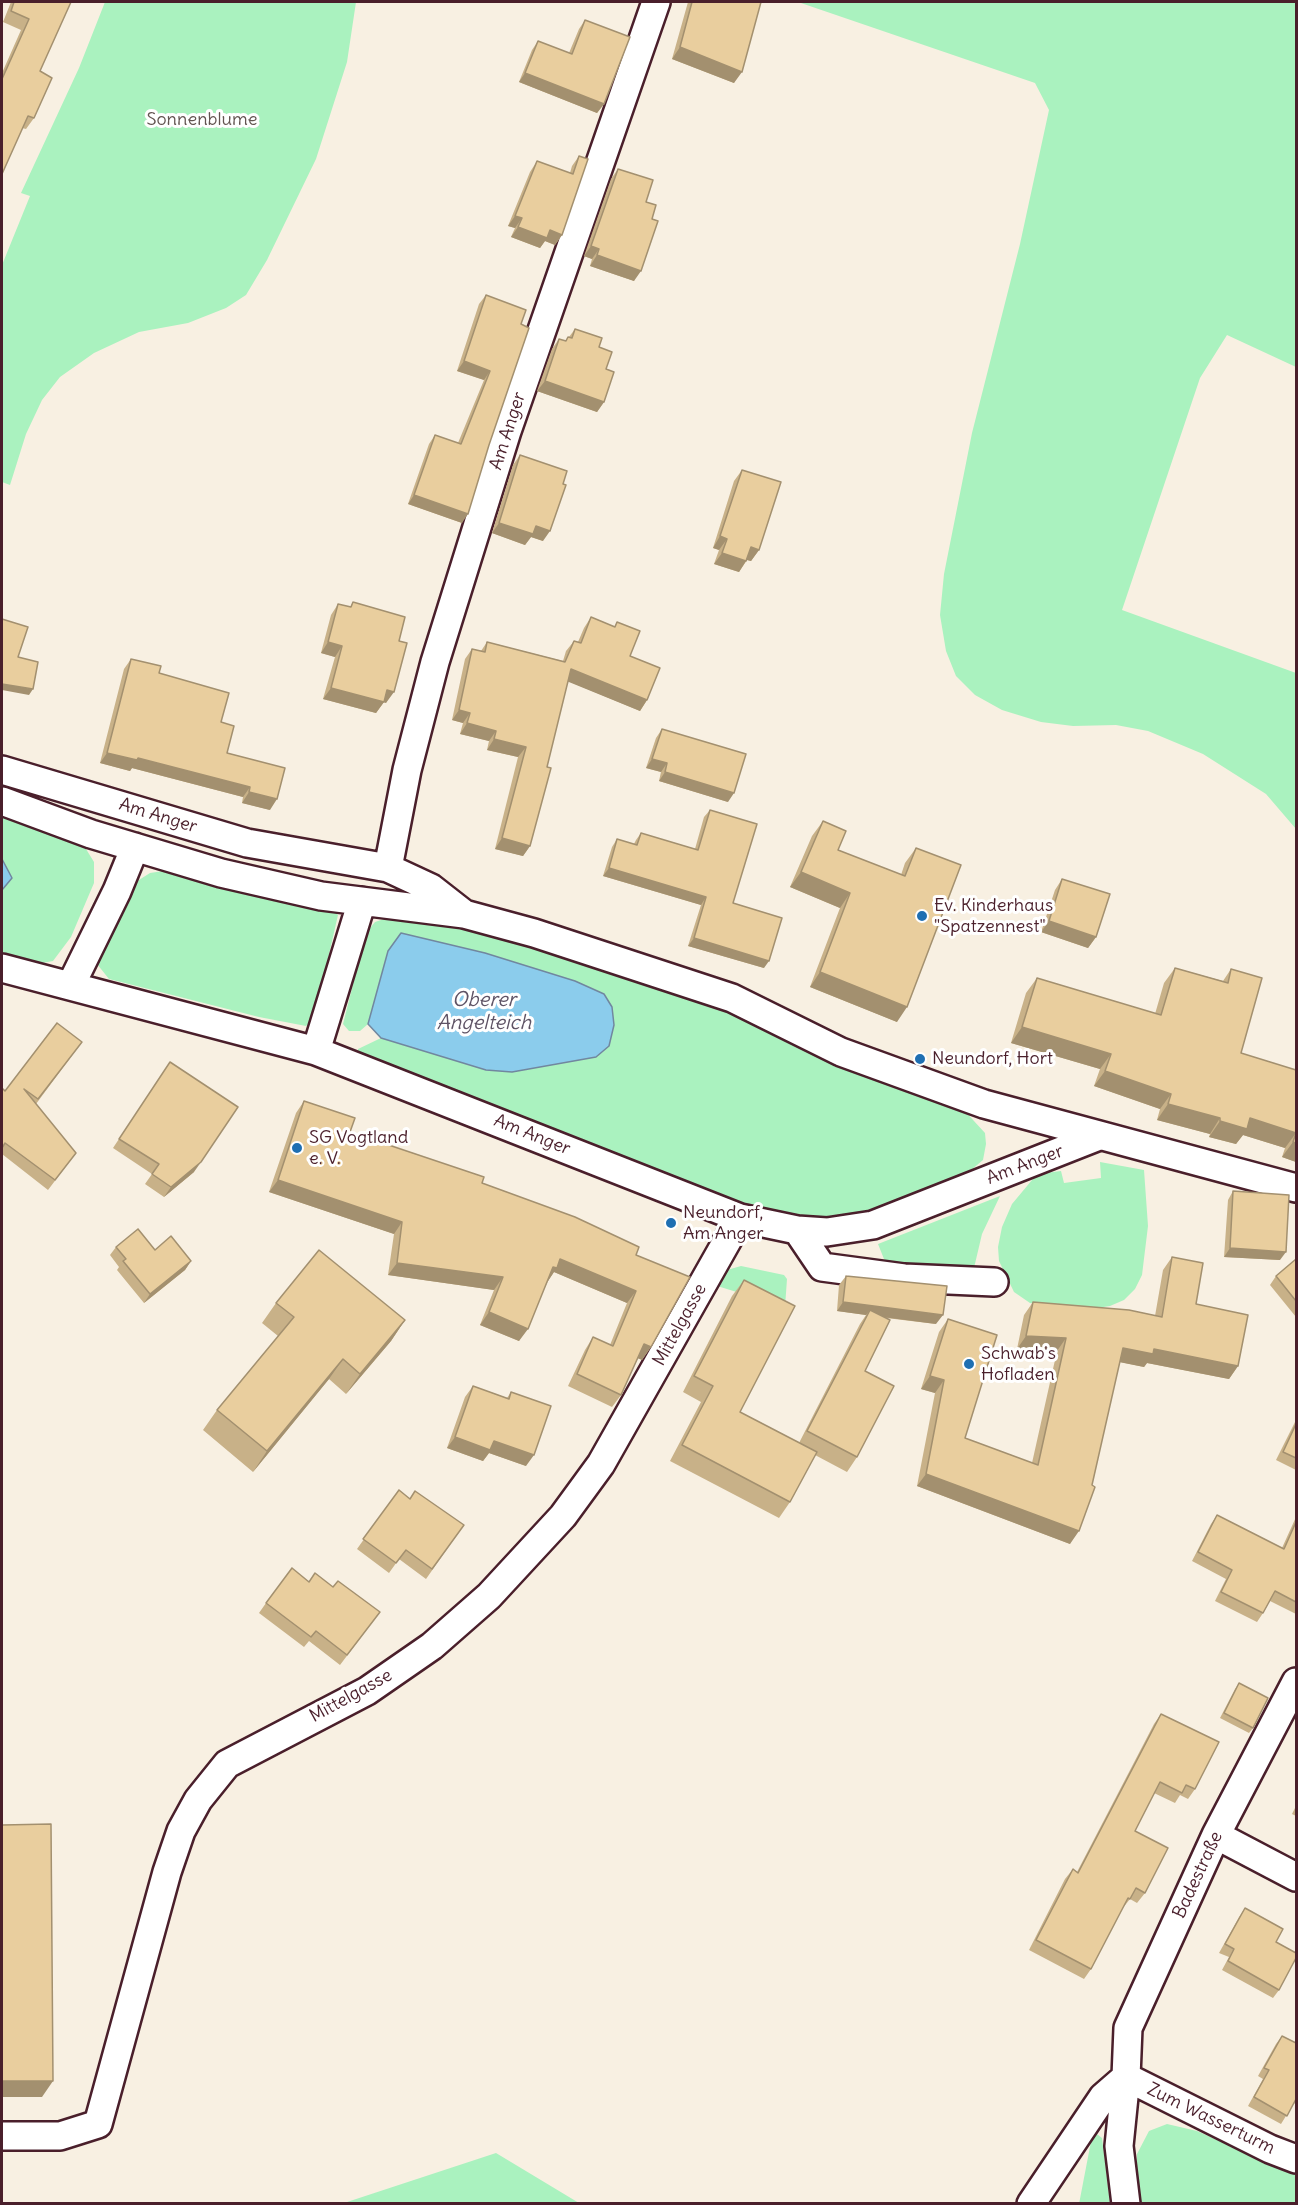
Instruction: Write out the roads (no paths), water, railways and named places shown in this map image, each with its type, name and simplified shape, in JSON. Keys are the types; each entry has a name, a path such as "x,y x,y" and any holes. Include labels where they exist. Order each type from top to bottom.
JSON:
{"street":[{"name":"Am Anger","path":"388,868 407,770 435,662 507,431 656,2"},
{"name":"Am Anger","path":"2,770 247,843 388,868 431,888 464,914"},
{"name":"Am Anger","path":"2,801 91,834 221,873 321,896 464,914 534,933 732,998 841,1052 984,1104 1099,1136"},
{"name":"Am Anger","path":"71,985 117,891 135,847"},
{"path":"316,1051 362,902"},
{"name":"Am Anger","path":"2,968 316,1051 740,1218 797,1230 827,1232 873,1225 1099,1136"},
{"path":"1099,1136 1296,1188"},
{"name":"Mittelgasse","path":"2,2136 60,2136 98,2124 167,1872 181,1831 198,1800 227,1764 367,1691 432,1646 489,1596 563,1516 601,1464 740,1218"},
{"path":"797,1230 822,1267 904,1278 994,1282"},
{"name":"Badestraße","path":"1126,2204 1119,2146 1128,2028 1216,1835 1296,1682"},
{"path":"1216,1835 1296,1877"},
{"path":"1031,2204 1102,2097 1126,2077"},
{"name":"Zum Wasserturm","path":"1126,2077 1269,2149 1296,2160"}],"water":[{"path":"2,859 12,878 2,890"},
{"name":"Oberer Angelteich","path":"401,933 485,953 575,981 604,994 612,1007 614,1025 609,1046 596,1057 512,1072 486,1070 381,1038 368,1024 388,951"}],"place":[{"name":"Ev. Kinderhaus \"Spatzennest\"","path":"922,916"},
{"name":"Neundorf, Hort","path":"920,1059"},
{"name":"SG Vogtland e. V.","path":"297,1148"},
{"name":"Neundorf, Am Anger","path":"671,1223"},
{"name":"Schwab's Hofladen","path":"969,1364"}],"park label":[{"name":"Sonnenblume","path":"202,120"}]}
